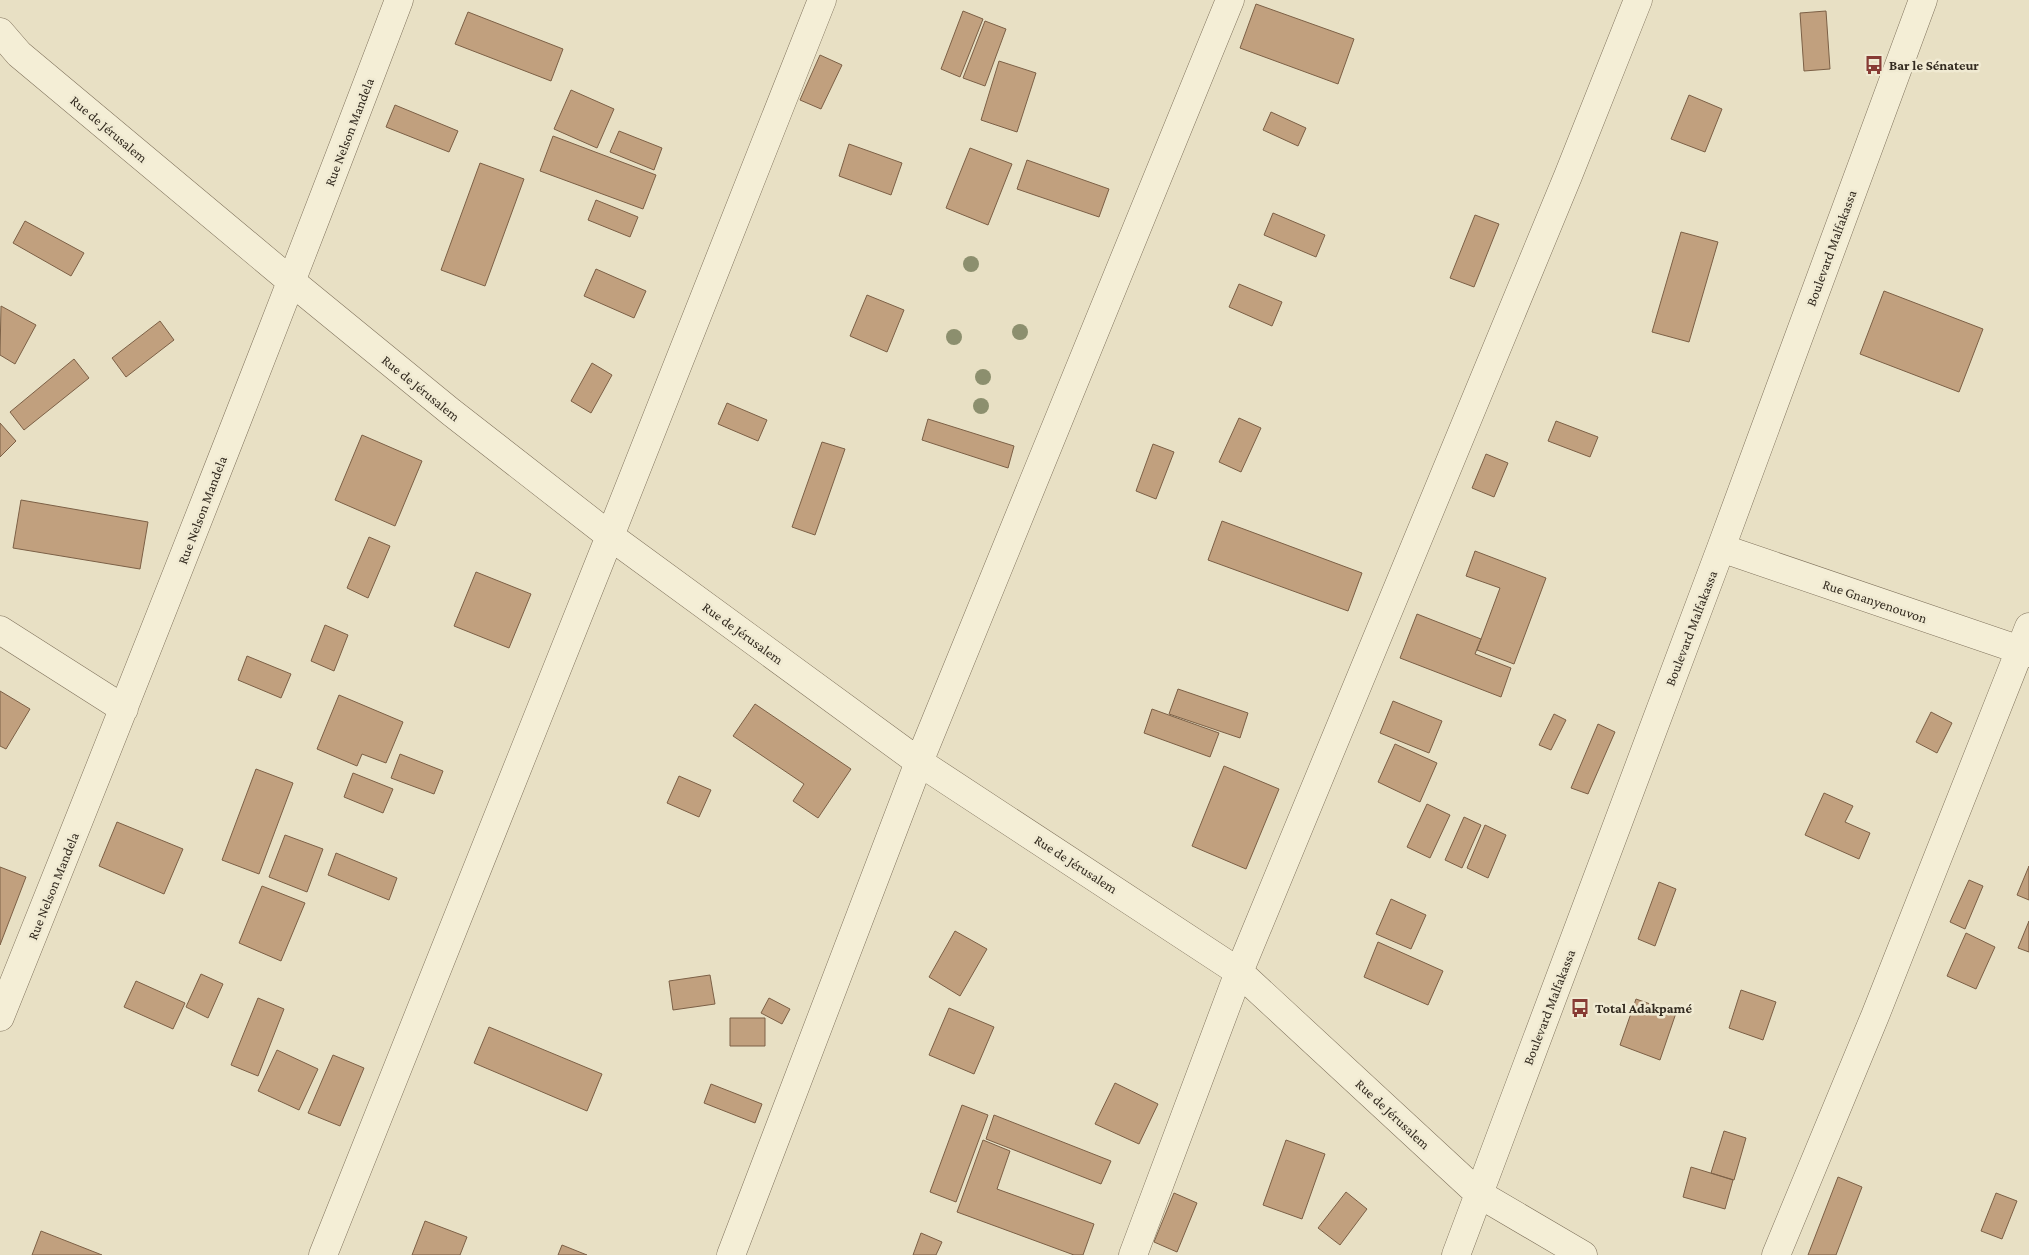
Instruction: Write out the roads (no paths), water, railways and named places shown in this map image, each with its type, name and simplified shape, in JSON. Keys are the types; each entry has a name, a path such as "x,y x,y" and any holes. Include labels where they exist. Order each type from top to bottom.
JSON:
{"street":[{"name":"Rue Nelson Mandela","path":"0,1017 124,709 292,282 398,0"},
{"path":"323,1255 822,0"},
{"path":"731,1255 919,762 1230,0"},
{"path":"1133,1255 1239,972 1568,176 1638,0"},
{"name":"Boulevard Malfakassa","path":"1456,1255 1721,548 1923,0"},
{"name":"Rue de Jérusalem","path":"0,32 19,54 292,282 451,412 610,536 919,762 1239,972 1479,1194 1583,1255"},
{"name":"Rue Gnanyenouvon","path":"1721,548 2026,643"},
{"path":"0,630 124,709"},
{"path":"1776,1255 2026,643"}],"place":[{"name":"Bar le Sénateur","path":"1874,65"},
{"name":"Total Adakpamé","path":"1580,1008"}]}
